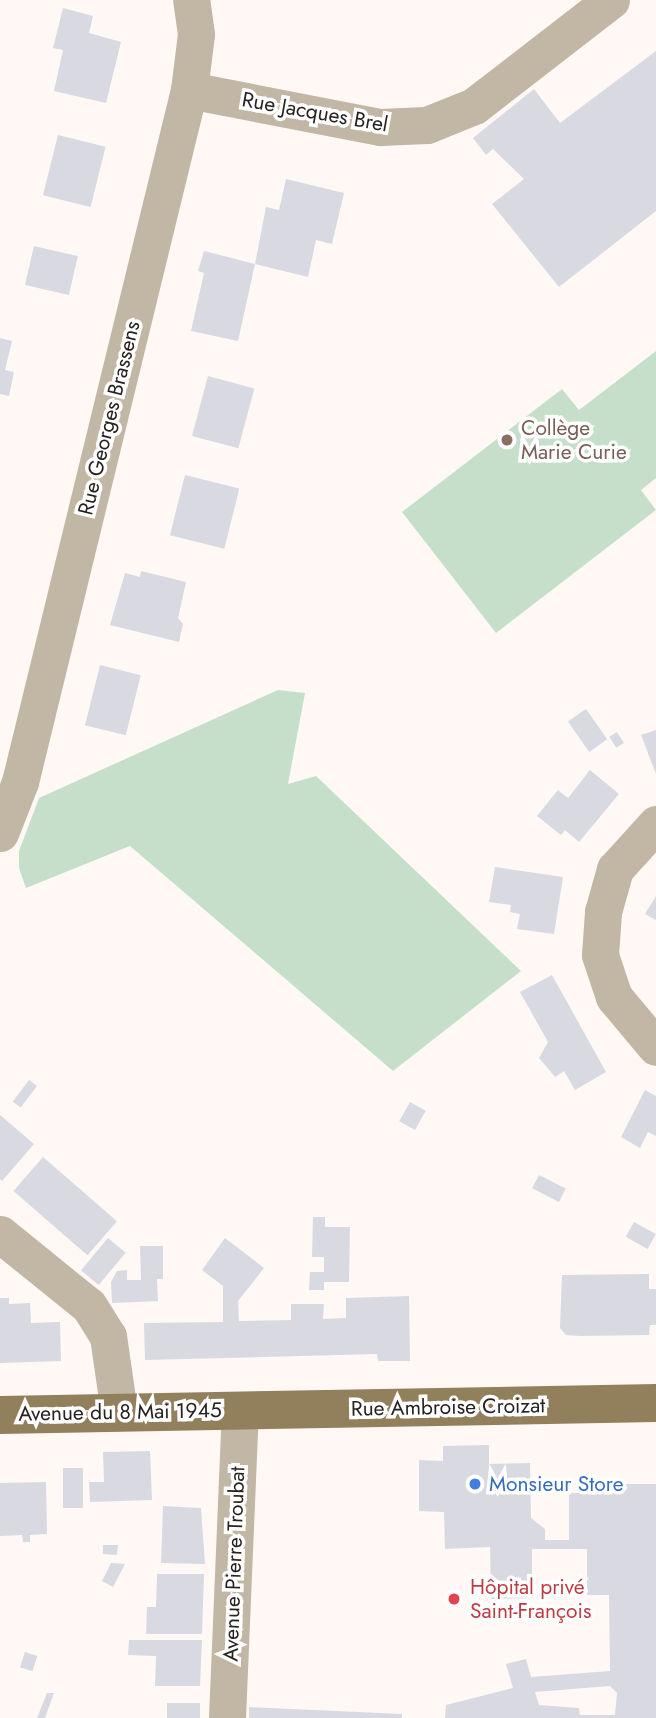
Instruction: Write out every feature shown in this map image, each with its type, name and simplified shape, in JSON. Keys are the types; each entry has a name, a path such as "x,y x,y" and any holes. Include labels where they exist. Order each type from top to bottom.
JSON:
{"main road":[{"name":"Rue Ambroise Croizat","path":"240,1410 656,1403"},
{"name":"Avenue du 8 Mai 1945","path":"0,1415 240,1410"}],"street":[{"name":"Rue Georges Brassens","path":"0,833 20,782 189,90 196,34 191,0"},
{"name":"Rue Jacques Brel","path":"189,90 380,127 427,125 474,106 611,0"},
{"path":"656,824 615,869 603,912 600,956 614,997 656,1047"},
{"path":"0,1234 89,1306 108,1336 119,1412"},
{"name":"Avenue Pierre Troubat","path":"227,1718 240,1410"}],"green space":[{"path":"656,351 656,478 641,490 656,510 496,633 402,512 562,389 579,410"},
{"path":"278,690 305,693 288,784 316,776 521,971 393,1071 130,846 26,888 19,868 19,851 39,798"}],"building":[{"path":"63,8 93,16 89,33 121,42 106,103 54,91 63,50 53,48"},
{"path":"656,51 656,211 559,287 492,204 524,179 493,149 486,155 473,138 534,89 560,123"},
{"path":"58,135 106,147 91,207 43,195"},
{"path":"286,179 344,193 332,244 316,240 308,277 255,264 266,207 279,210"},
{"path":"34,246 78,256 69,295 25,285"},
{"path":"204,251 255,264 238,341 191,331 204,273 198,271"},
{"path":"0,338 12,341 5,370 14,372 9,396 0,394"},
{"path":"208,376 254,388 238,448 192,436"},
{"path":"185,475 239,489 224,549 170,535"},
{"path":"141,571 186,582 178,618 183,624 179,642 110,625 125,573 140,577"},
{"path":"100,665 141,675 126,735 85,725"},
{"path":"586,709 607,739 589,752 568,722"},
{"path":"656,730 656,774 641,735"},
{"path":"617,732 624,743 616,748 609,737"},
{"path":"590,770 619,794 579,842 565,830 561,835 537,816 558,790 568,798"},
{"path":"495,867 563,877 554,934 517,929 520,914 510,912 511,905 489,902"},
{"path":"656,896 656,920 645,914"},
{"path":"552,975 606,1072 575,1090 564,1071 555,1077 539,1058 548,1042 520,992"},
{"path":"29,1080 37,1086 21,1108 13,1102"},
{"path":"645,1090 656,1096 656,1136 648,1132 640,1148 621,1137"},
{"path":"410,1102 426,1111 415,1130 399,1121"},
{"path":"0,1115 34,1144 2,1181 0,1179"},
{"path":"43,1157 117,1221 87,1255 13,1191"},
{"path":"539,1175 566,1189 559,1202 532,1188"},
{"path":"313,1217 325,1217 325,1227 350,1227 349,1282 324,1282 324,1290 309,1290 310,1272 324,1272 324,1257 312,1257"},
{"path":"634,1222 656,1234 648,1249 626,1237"},
{"path":"108,1238 126,1253 99,1285 81,1270"},
{"path":"225,1238 264,1268 238,1301 239,1321 291,1320 291,1304 324,1304 323,1319 346,1318 346,1298 409,1296 410,1361 378,1361 377,1354 145,1360 144,1323 223,1322 223,1286 202,1270"},
{"path":"140,1246 163,1246 163,1279 157,1279 158,1301 112,1303 111,1282 117,1271 127,1270 127,1280 141,1280"},
{"path":"649,1274 649,1289 656,1289 656,1325 650,1325 649,1335 566,1335 560,1328 562,1275"},
{"path":"0,1298 9,1298 9,1304 30,1303 31,1323 60,1322 61,1361 0,1363"},
{"path":"489,1445 489,1464 530,1463 531,1518 545,1529 545,1540 569,1540 569,1493 585,1493 585,1484 656,1484 656,1718 445,1718 446,1705 513,1688 506,1664 526,1659 531,1677 610,1671 609,1595 587,1595 587,1549 532,1549 532,1598 491,1599 490,1547 445,1549 444,1512 419,1511 419,1460 443,1461 443,1446","holes":["610,1686 617,1693 615,1715 580,1715 579,1708 539,1705 535,1692"]},
{"path":"150,1451 152,1500 90,1502 89,1482 104,1482 103,1452"},
{"path":"63,1468 83,1468 83,1508 63,1508"},
{"path":"46,1482 47,1534 30,1535 30,1542 23,1542 22,1535 0,1536 0,1483"},
{"path":"163,1506 201,1508 205,1564 161,1563"},
{"path":"103,1545 118,1545 117,1555 103,1554"},
{"path":"111,1563 125,1564 113,1587 102,1581"},
{"path":"157,1574 204,1574 202,1634 146,1634 147,1607 156,1607"},
{"path":"129,1640 202,1640 200,1686 155,1686 156,1656 128,1655"},
{"path":"25,1652 37,1656 32,1671 20,1667"},
{"path":"47,1693 54,1693 45,1718 37,1718"},
{"path":"167,1703 200,1703 200,1718 167,1718"},
{"path":"249,1707 402,1714 402,1718 249,1718"}],"place":[{"name":"Collège Marie Curie","path":"507,440"},
{"name":"Monsieur Store","path":"475,1484"},
{"name":"Hôpital privé Saint-François","path":"454,1599"}]}
